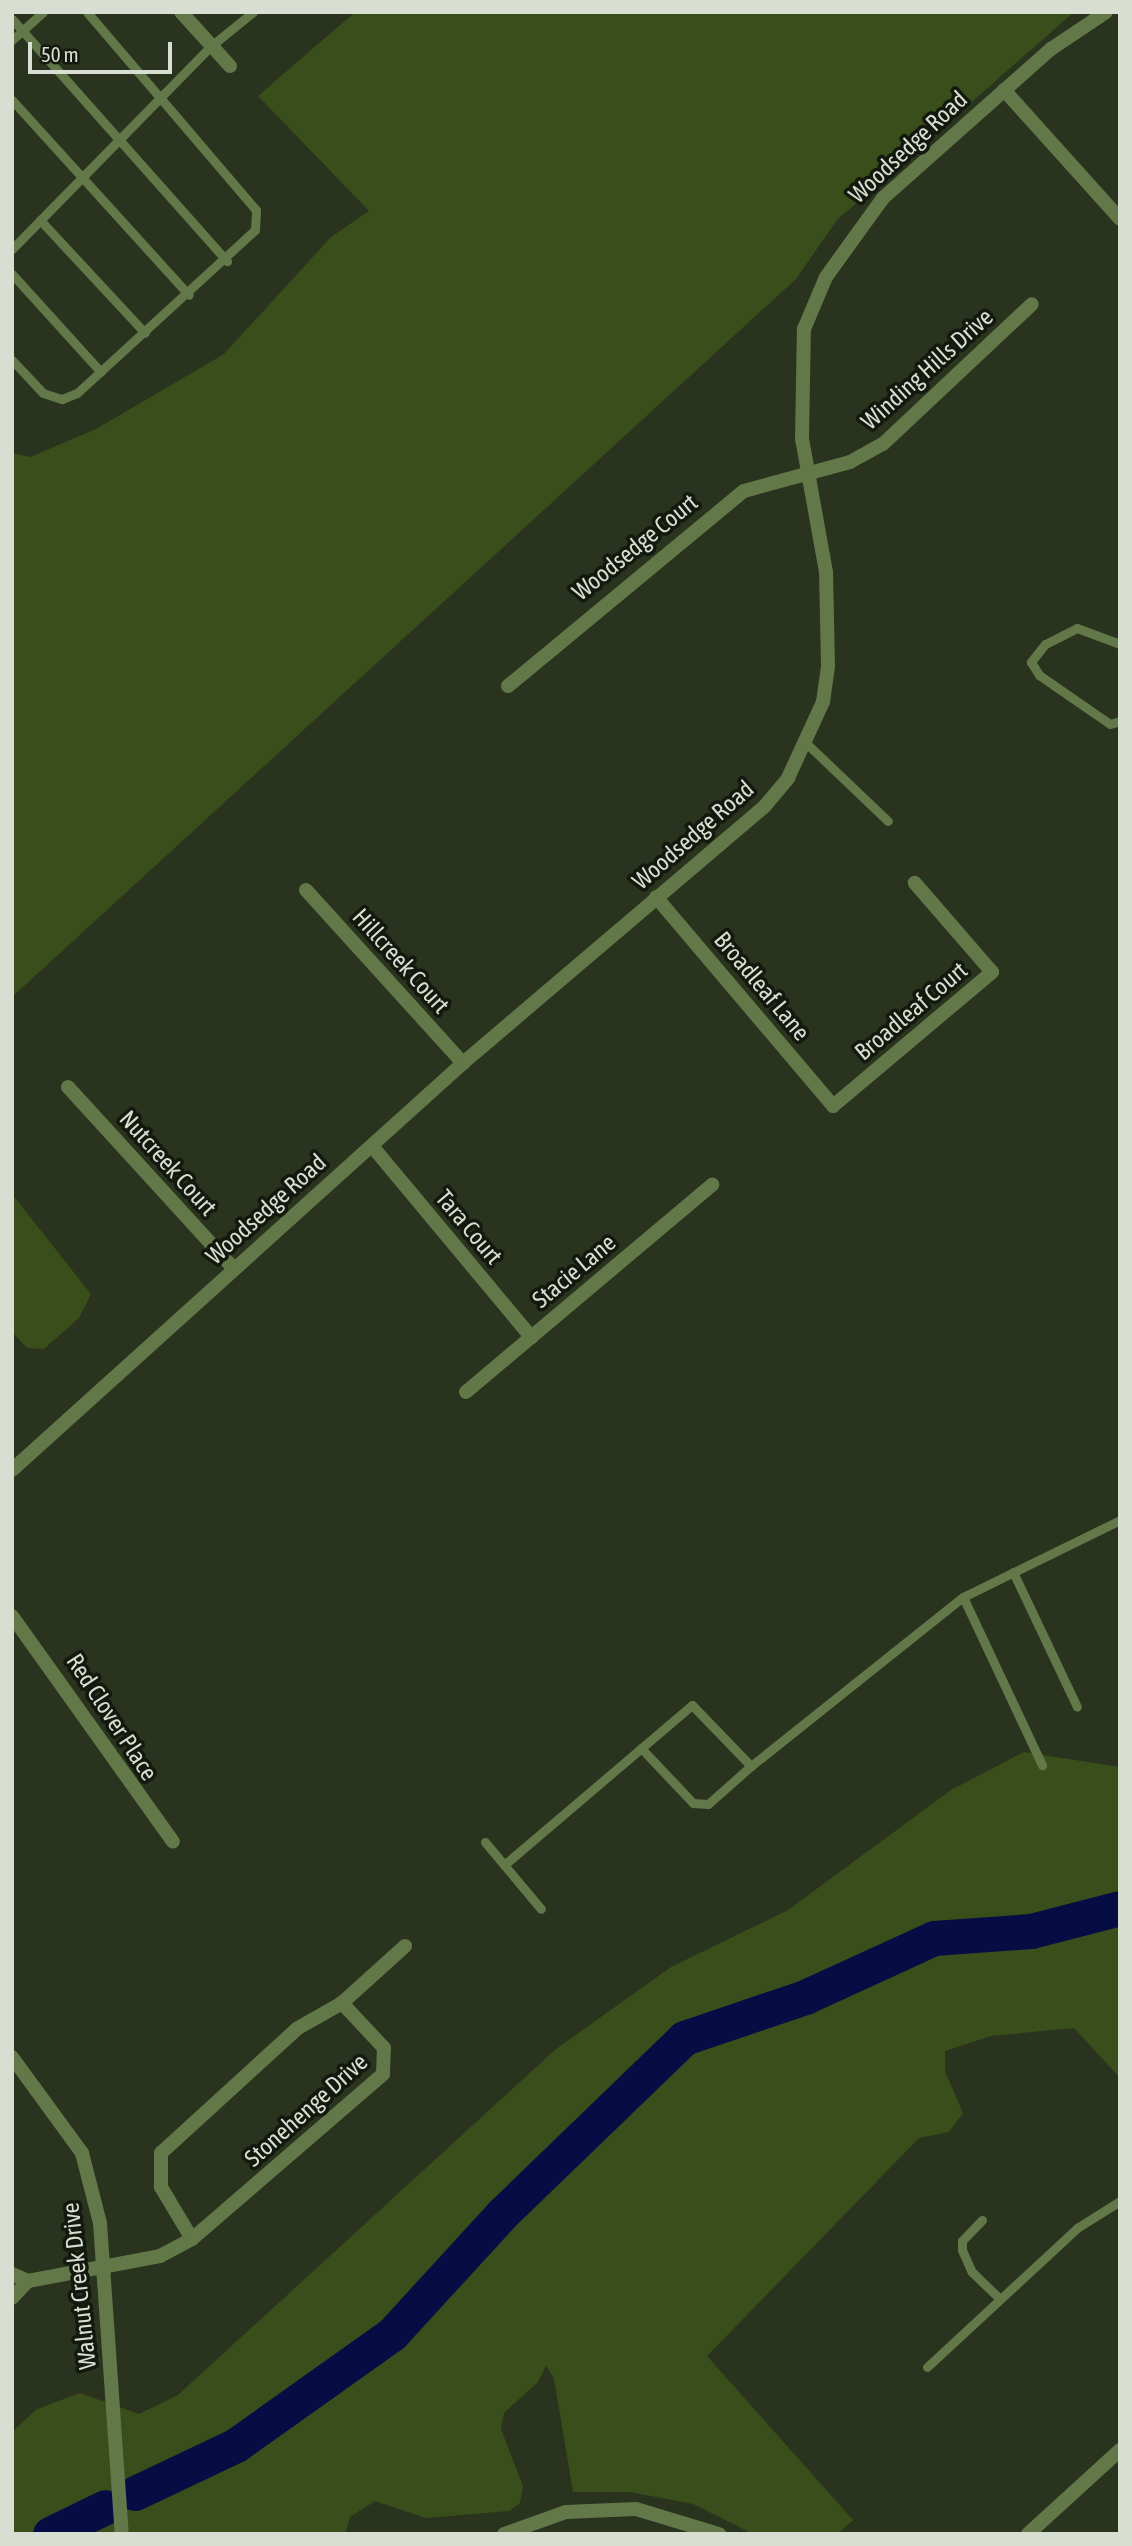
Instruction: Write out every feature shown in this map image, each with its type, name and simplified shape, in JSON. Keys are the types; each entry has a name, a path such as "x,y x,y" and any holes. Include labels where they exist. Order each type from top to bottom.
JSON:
{"street":[{"path":"181,12 230,66"},
{"name":"Woodsedge Road","path":"12,1470 463,1063 764,807 806,743 828,666 826,572 807,471 799,387 804,329 826,277 855,228 883,198 1004,90 1106,12"},
{"path":"1004,90 1120,219"},
{"name":"Winding Hills Drive","path":"807,471 850,462 883,444 1032,304"},
{"name":"Woodsedge Court","path":"508,686 714,512 744,491 807,471"},
{"name":"Broadleaf Court","path":"832,1106 992,972 915,883"},
{"name":"Hillcreek Court","path":"306,890 463,1063"},
{"name":"Broadleaf Lane","path":"656,897 832,1106"},
{"name":"Nutcreek Court","path":"68,1087 234,1269"},
{"name":"Tara Court","path":"372,1146 531,1337"},
{"name":"Stacie Lane","path":"466,1392 712,1185"},
{"name":"Red Clover Place","path":"12,1616 173,1842"},
{"path":"192,2239 161,2187 161,2153 298,2028 342,2003 405,1946"},
{"name":"Stonehenge Drive","path":"28,2280 160,2256 192,2239 388,2066 384,2048 342,2003"},
{"name":"Walnut Creek Drive","path":"12,2057 82,2152 103,2266 122,2534"},
{"path":"12,2274 28,2280 12,2298"},
{"path":"1028,2534 1120,2450"},
{"path":"504,2534 566,2512 636,2509 719,2534"}],"lane":[{"path":"12,40 43,12"},
{"path":"12,360 43,393 62,399 101,372 189,295 227,261 255,230 256,209 87,12"},
{"path":"12,249 211,46 253,12"},
{"path":"12,19 227,261"},
{"path":"12,100 189,295"},
{"path":"40,220 145,333"},
{"path":"12,274 101,372"},
{"path":"1120,645 1077,628 1045,645 1031,662 1039,675 1110,724 1120,721"},
{"path":"806,743 888,821"},
{"path":"641,1748 693,1803 708,1804 751,1766 963,1597 1120,1520"},
{"path":"1013,1572 1076,1707"},
{"path":"963,1597 1042,1765"},
{"path":"504,1865 692,1705 751,1766"},
{"path":"485,1842 541,1909"},
{"path":"927,2367 1077,2228 1120,2201"},
{"path":"982,2220 961,2241 962,2250 972,2272 1000,2300"}],"green space":[{"path":"355,12 1074,12 837,220 796,279 12,997 12,453 30,457 96,429 224,354 331,237 369,211 258,96"},
{"path":"12,1194 91,1294 79,1318 44,1349 27,1348 12,1332"},
{"path":"1024,1752 1120,1767 1120,2078 1074,2028 991,2036 945,2051 945,2071 963,2113 949,2132 919,2138 707,2356 853,2520 838,2534 753,2534 693,2504 630,2492 573,2492 554,2379 546,2365 538,2382 504,2413 501,2429 523,2486 520,2503 509,2511 426,2518 375,2501 350,2517 345,2534 12,2534 12,2432 37,2409 80,2393 139,2414 178,2395 556,2049 671,1967 788,1910 951,1790"}],"waterway":[{"path":"135,2493 236,2445 392,2334 503,2213 684,2038 805,1997 934,1938 1031,1931 1120,1908"},
{"path":"50,2534 105,2507"}]}
